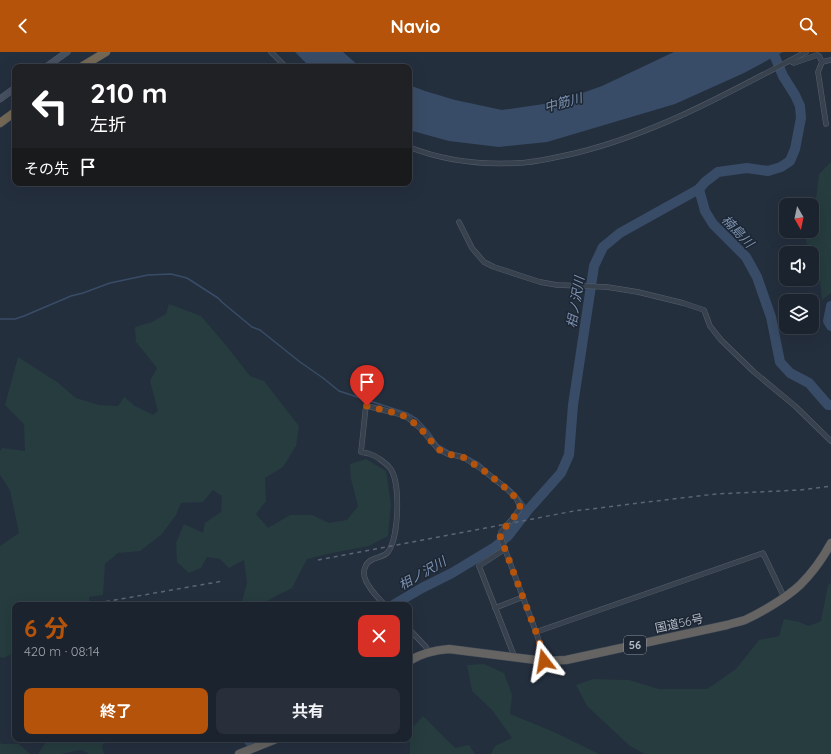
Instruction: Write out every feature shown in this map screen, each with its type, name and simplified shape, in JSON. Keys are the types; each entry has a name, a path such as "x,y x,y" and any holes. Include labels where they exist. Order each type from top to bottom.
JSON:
{"highway":[{"path":"86,64 106,52"},
{"path":"0,123 12,114"},
{"name":"国道56号","path":"412,660 428,652 449,649 544,661 566,660 727,625 744,620 761,611 800,585 815,568 831,543"},
{"path":"239,754 269,742"}],"main road":[{"path":"50,64 67,52"},
{"path":"0,99 12,90"}],"street":[{"path":"271,52 283,64"},
{"path":"412,148 445,158 478,163 520,163 552,159 598,147 648,129 698,108 806,52"},
{"path":"790,61 794,62 817,55 819,56 822,62 818,72 826,124"},
{"path":"822,62 831,60"},
{"path":"459,222 472,248 484,262 494,267 540,282 558,285 601,287 638,292 683,303 704,310 710,326 721,340 754,372 795,406 831,441"},
{"path":"382,602 366,581 364,573 367,564 372,560 386,555 389,551 394,540 397,522 397,501 395,482 391,469 385,463 370,454 361,452 367,406 400,414 408,418 421,429 438,449 448,454 463,457 483,470 516,498 520,506 520,510 501,532 500,536 536,632 544,661"},
{"path":"504,547 479,566 513,653 512,657"},
{"path":"536,632 763,553 784,597"},
{"path":"495,608 523,597"},
{"path":"412,632 426,646 428,652"}],"green space":[{"path":"831,162 831,293 822,300 819,277 819,246 808,246 805,238 819,238 819,198 816,198 819,174"},
{"path":"169,304 201,316 250,376 264,381 299,426 296,446 283,467 265,478 266,501 256,514 268,528 290,515 312,515 329,523 347,520 358,506 351,479 350,464 366,459 386,471 391,504 388,536 369,546 307,559 292,588 267,602 242,602 247,583 244,560 229,568 220,559 207,557 201,568 189,573 177,562 176,543 184,524 203,533 205,523 221,512 222,496 213,490 203,502 181,503 176,515 161,535 140,551 118,553 105,564 103,595 89,597 90,602 12,602 12,654 4,658 0,657 0,546 19,533 10,490 0,475 0,451 2,448 25,451 24,424 5,405 18,357 57,382 76,398 99,405 118,406 124,397 135,406 153,415 158,411 150,381 157,368 136,342 135,327 152,322 166,314"},
{"path":"831,583 831,754 645,754 630,746 587,706 576,685 594,679 629,680 659,689 707,689 736,669 759,640 779,636 784,619 809,626 821,621 828,585"},
{"path":"484,664 504,673 512,695 510,714 554,732 597,754 491,754 495,746 512,738 493,711 472,691 467,665"},
{"path":"423,716 455,748 469,745 475,754 410,754 412,728"},
{"path":"0,742 1,744 19,744 30,754 0,754"},
{"path":"46,742 105,742 102,746 104,754 88,754 80,750 61,754 38,754"}],"water":[{"path":"295,52 343,52 357,64 307,64"},
{"name":"中筋川","path":"674,52 783,52 744,73 675,104 547,142 499,147 449,141 412,131 412,86 455,100 502,110 557,102 602,86"}],"waterway":[{"name":"相ノ沢川","path":"398,602 452,573 495,547 508,536 528,510 561,473 569,455 573,405 594,266 603,247 620,233 699,189 705,182 718,172 747,168 768,171 781,167 790,161 795,149 801,118 800,106 783,76 773,52"},
{"name":"楠島川","path":"699,189 705,211 713,224 746,257 757,277 771,317 780,362 790,373 809,383 828,405 831,405"},
{"path":"0,319 15,319 71,296 110,283 148,275 171,274 187,278 218,298 252,327 260,330 339,391 407,413 417,419 438,445 450,452 464,455 479,463 486,469"},
{"name":"楠島川","path":"831,306 828,321 831,326"},
{"path":"501,482 516,494 528,510"}],"railway":[{"path":"318,560 574,511 716,494 800,490 831,486"},
{"path":"104,602 223,581"}],"route":[{"path":"367,406 400,414 408,418 421,429 438,449 448,454 463,457 483,470 516,498 520,506 520,510 501,532 500,536 536,632 544,661"}]}
